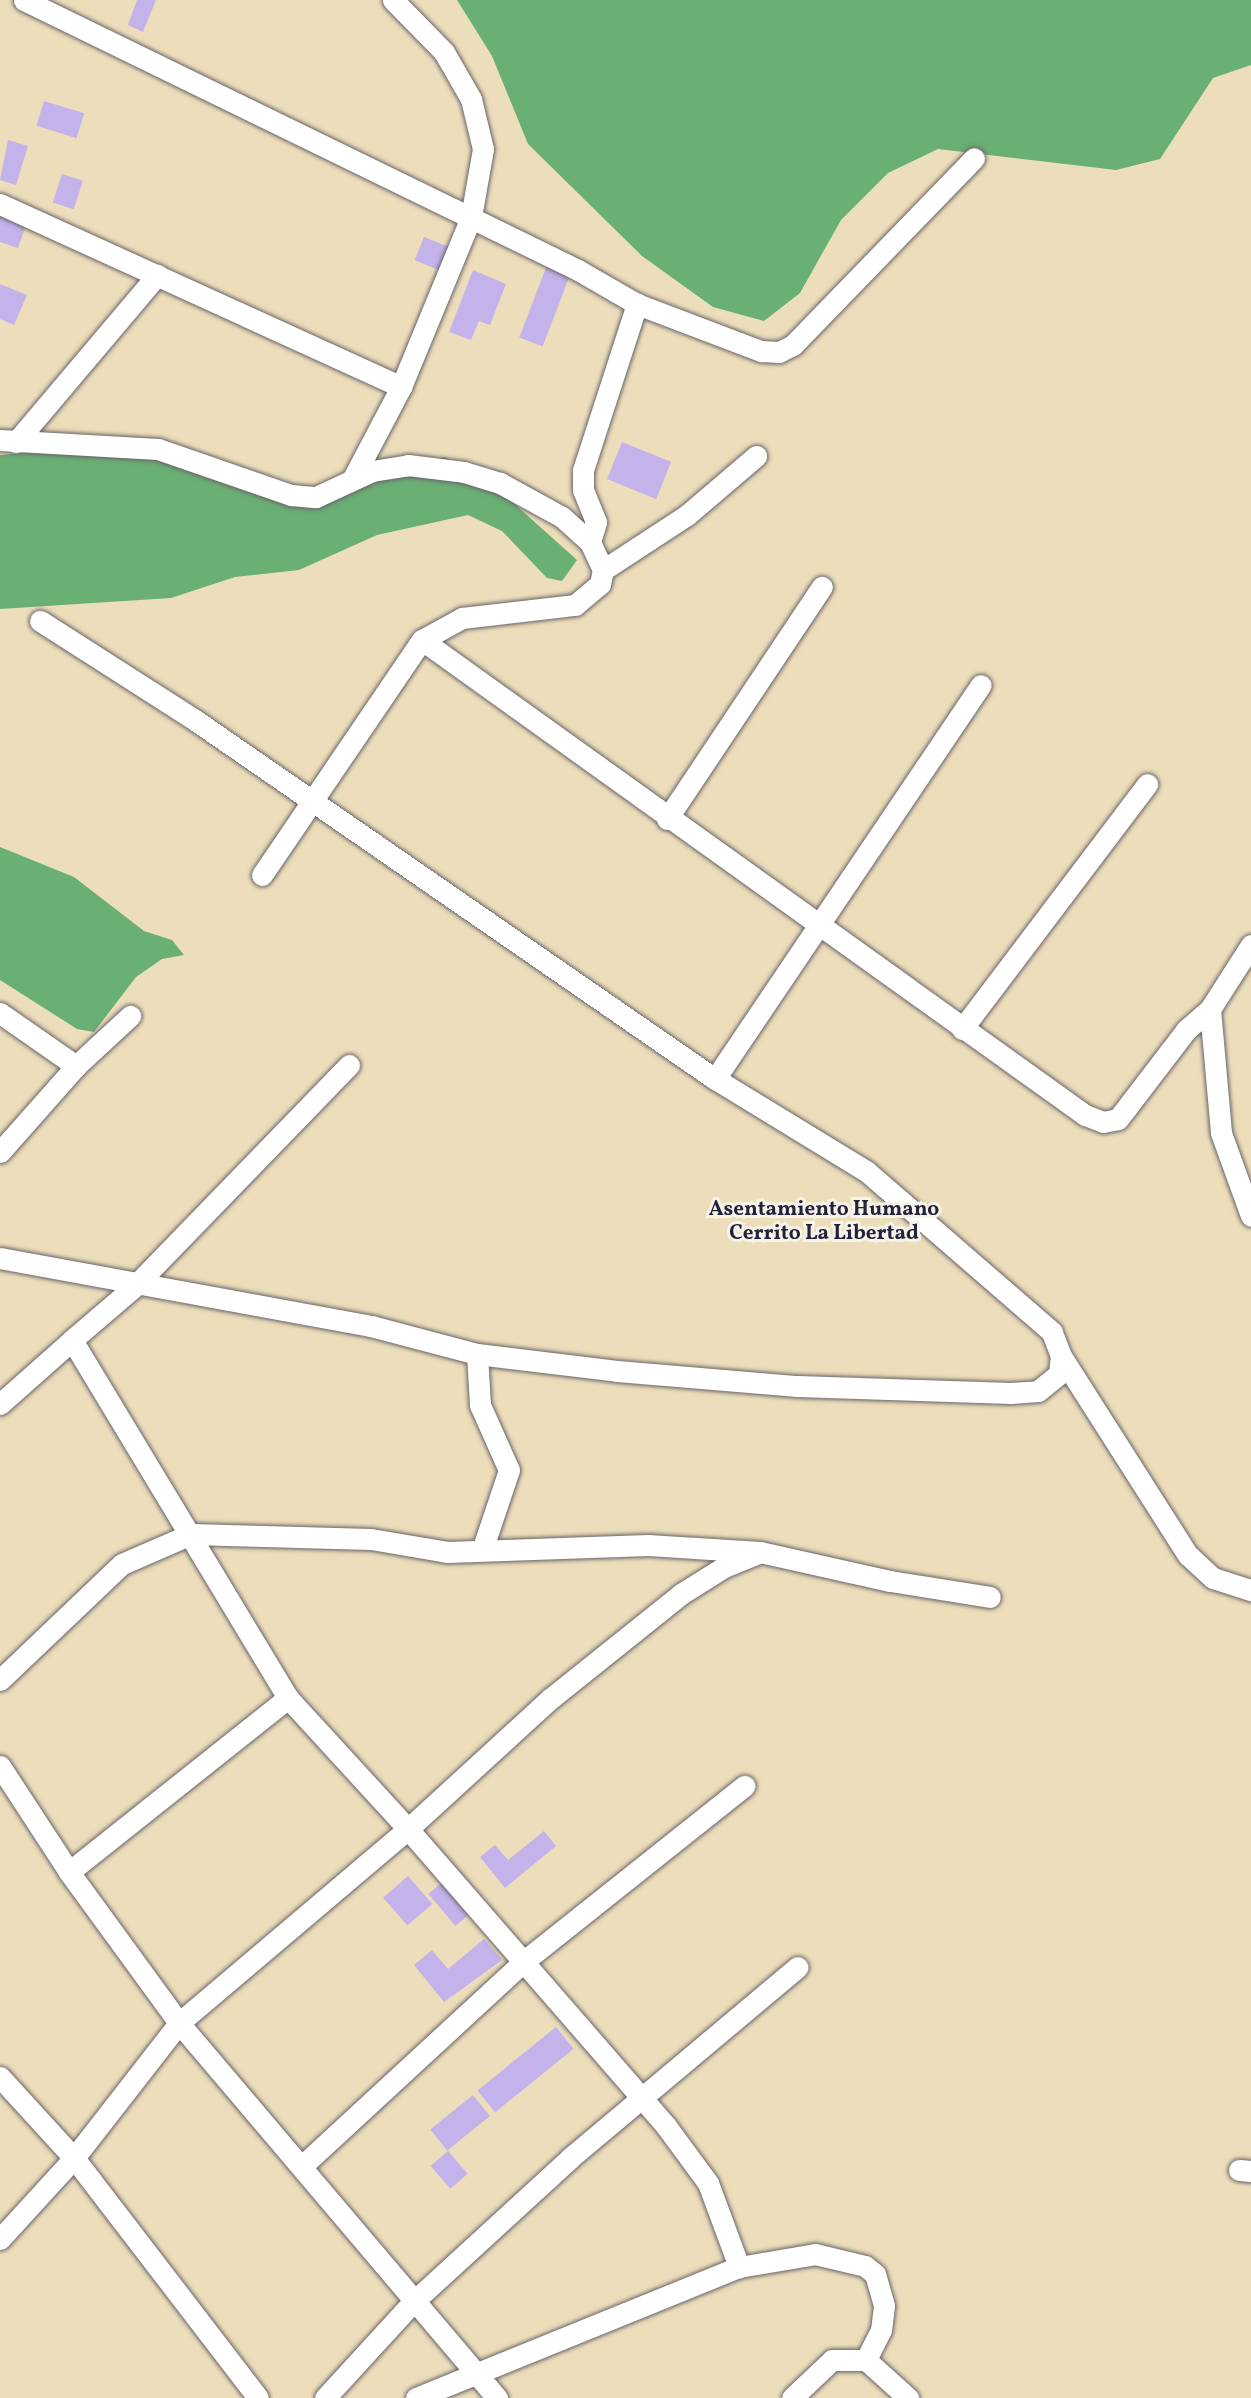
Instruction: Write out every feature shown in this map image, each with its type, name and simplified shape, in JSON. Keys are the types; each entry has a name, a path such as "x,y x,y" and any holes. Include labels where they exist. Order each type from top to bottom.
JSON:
{"street":[{"path":"24,0 471,217 637,304 761,351 779,352 793,345 974,158"},
{"path":"353,478 401,387 471,217 483,149 471,99 444,52 393,0"},
{"path":"0,204 401,387"},
{"path":"8,441 157,275"},
{"path":"590,542 596,522 583,490 583,470 637,304"},
{"path":"8,441 158,449 291,495 316,497 353,478 408,465 464,472 500,483 562,517 590,542 603,570 600,584 575,605 462,618 422,640 314,803 262,875"},
{"path":"603,570 687,515 756,456"},
{"path":"667,819 822,587"},
{"path":"40,621 314,803 715,1079 866,1171 1052,1332 1061,1356 1188,1555 1213,1578 1251,1590"},
{"path":"422,640 961,1029 1085,1115 1103,1122 1118,1119 1134,1104 1186,1030 1210,1009 1251,945"},
{"path":"715,1079 815,925 981,685"},
{"path":"961,1029 1147,784"},
{"path":"1210,1009 1221,1133 1251,1216"},
{"path":"0,1013 76,1066"},
{"path":"0,1152 76,1066 130,1016"},
{"path":"0,1404 135,1286 349,1065"},
{"path":"0,1258 135,1286 372,1326 477,1354 797,1387 1010,1394 1038,1391 1059,1374 1061,1356"},
{"path":"72,1340 288,1698 408,1829 708,2183 738,2267"},
{"path":"477,1354 480,1405 509,1470 482,1550"},
{"path":"0,1680 122,1564 191,1534 371,1539 447,1552 648,1545 760,1552 890,1581 989,1597"},
{"path":"0,2239 74,2158 179,2023 408,1829 550,1699 681,1594 724,1567 760,1552"},
{"path":"69,1872 288,1698"},
{"path":"0,1766 69,1872 179,2023 302,2166 412,2303 497,2398"},
{"path":"302,2166 523,1962 744,1786"},
{"path":"325,2398 412,2303 570,2158 642,2102 798,1968"},
{"path":"0,2077 74,2158 258,2398"},
{"path":"416,2398 738,2267 815,2254 865,2266 875,2274 884,2306 881,2330 866,2360"},
{"path":"792,2398 832,2360 866,2360 908,2398"}],"green space":[{"path":"457,0 1251,0 1251,65 1213,78 1160,159 1116,170 938,149 888,173 841,220 800,293 764,321 713,307 642,256 528,144 492,56"},
{"path":"119,444 309,493 445,457 480,473 577,560 562,581 547,578 502,531 468,515 377,535 299,570 235,577 171,598 0,609 0,455"},
{"path":"0,847 74,877 144,931 172,940 184,955 162,959 136,977 94,1032 77,1029 0,980"}],"building":[{"path":"137,0 156,0 143,32 128,25"},
{"path":"44,101 84,113 77,138 36,126"},
{"path":"8,140 28,146 16,185 0,180"},
{"path":"62,174 83,181 74,209 53,203"},
{"path":"0,209 28,219 18,248 0,242"},
{"path":"424,237 453,249 443,272 415,260"},
{"path":"549,260 572,269 543,346 519,337"},
{"path":"473,270 506,284 490,325 479,321 471,340 449,332"},
{"path":"0,284 27,295 14,325 0,319"},
{"path":"622,442 671,462 656,499 607,479"},
{"path":"544,1831 556,1846 505,1888 480,1857 495,1845 508,1860"},
{"path":"408,1876 432,1904 407,1926 383,1898"},
{"path":"446,1879 473,1911 455,1926 428,1894"},
{"path":"484,1939 502,1960 444,2002 414,1965 432,1950 448,1969"},
{"path":"556,2027 574,2049 495,2112 478,2091"},
{"path":"473,2095 490,2116 447,2151 430,2130"},
{"path":"448,2151 468,2174 450,2189 431,2166"}],"district":[{"name":"Asentamiento Humano Cerrito La Libertad","path":"824,1222"}]}
